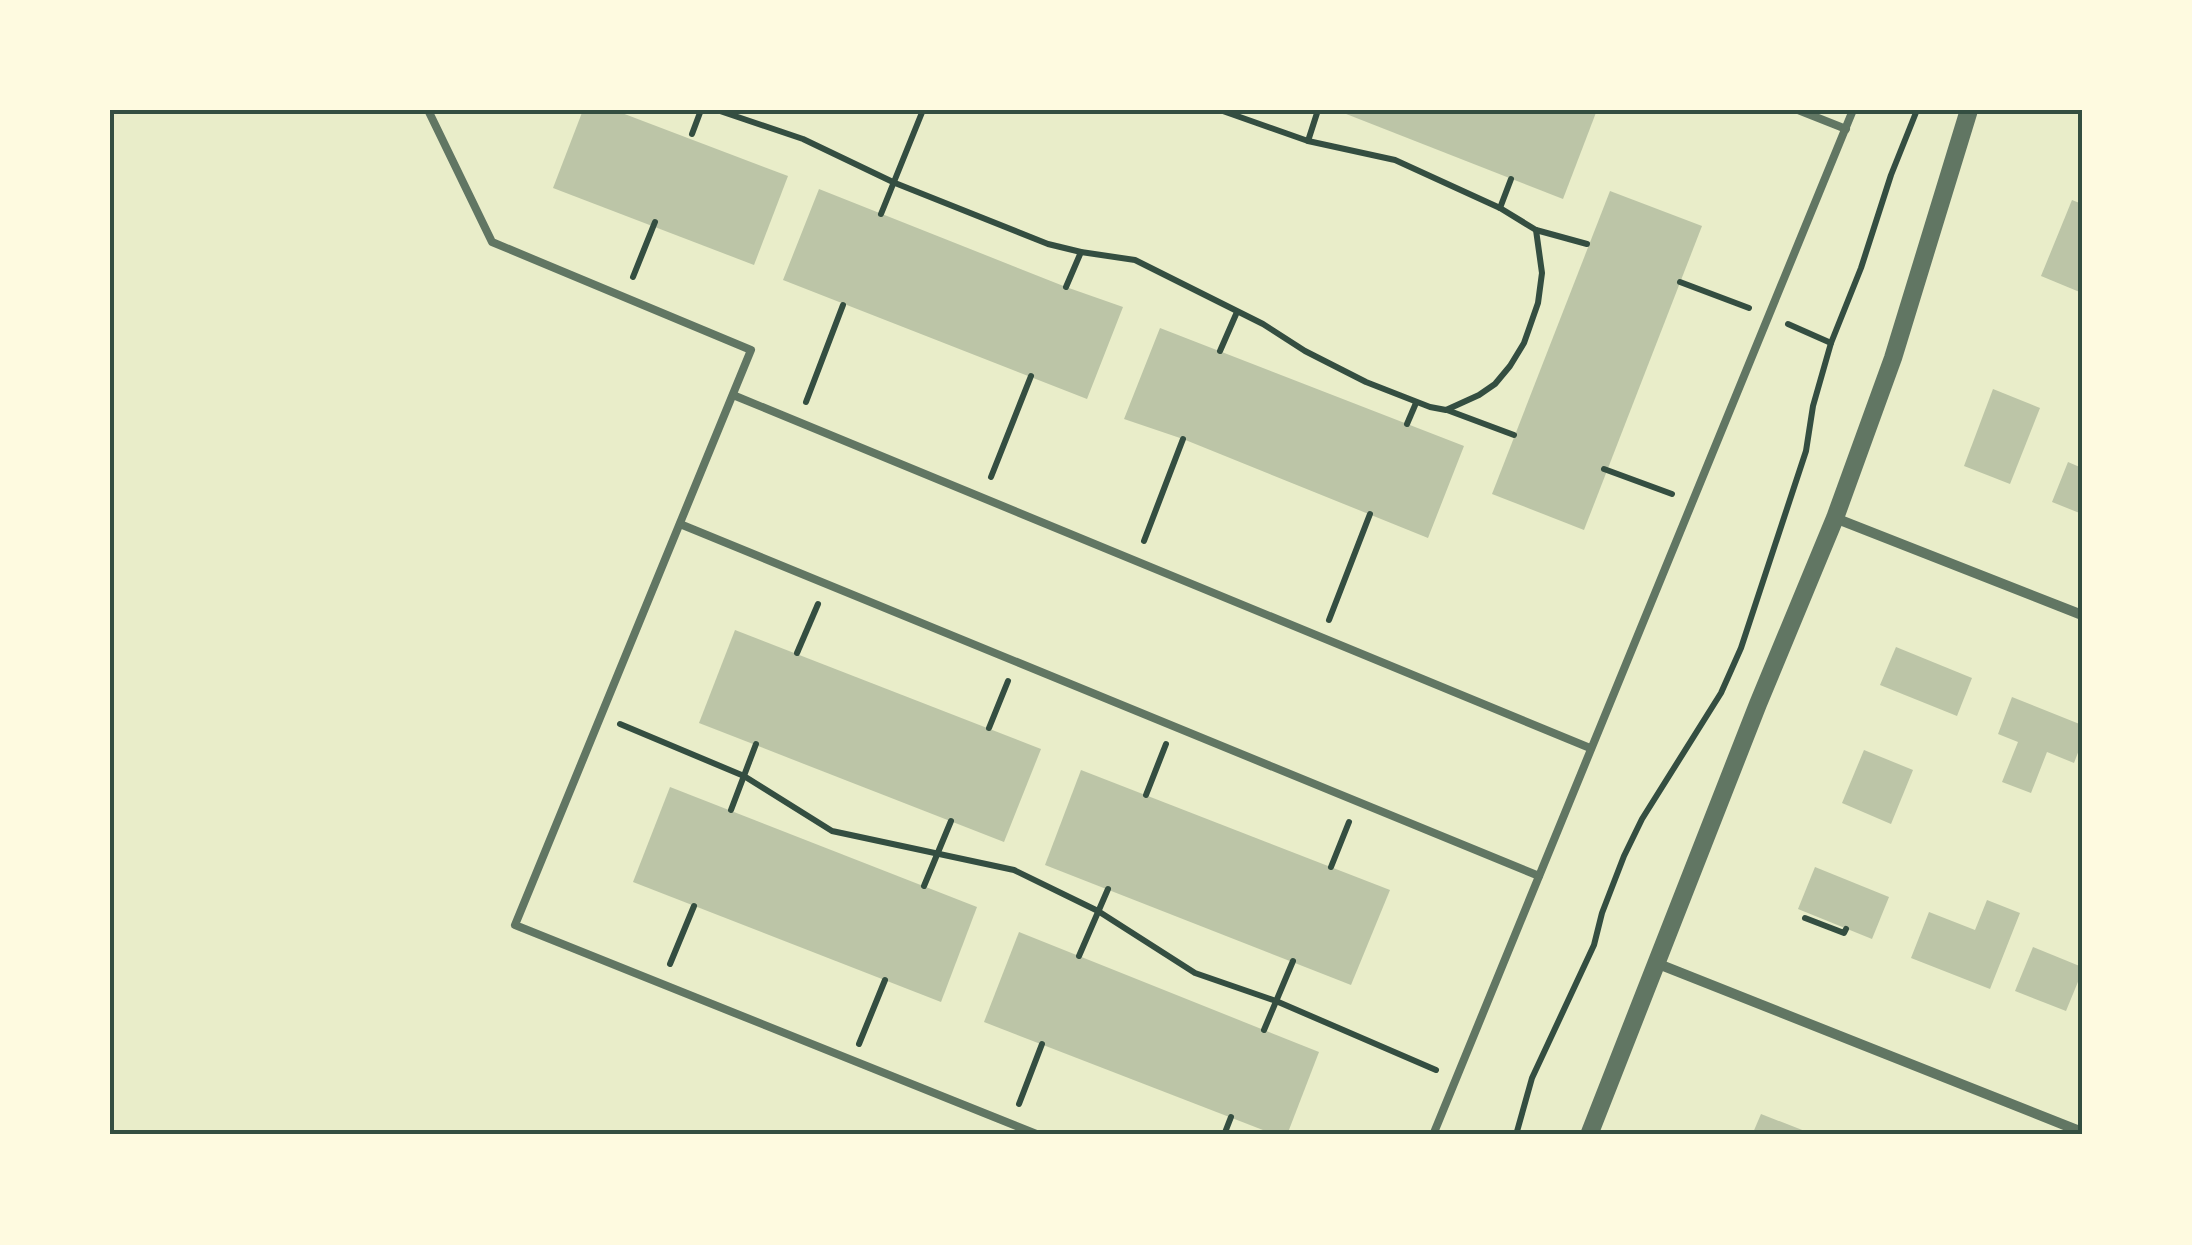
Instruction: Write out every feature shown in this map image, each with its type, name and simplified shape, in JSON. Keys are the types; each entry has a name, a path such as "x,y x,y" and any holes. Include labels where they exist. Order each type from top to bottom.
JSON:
{"street":[{"path":"1589,1135 1835,518 1893,358 1969,110"},
{"path":"1835,518 2082,615"},
{"path":"1656,964 2082,1132"}],"lane":[{"path":"428,110 492,242 751,350 515,925 1040,1135"},
{"path":"1798,110 1846,129"},
{"path":"1433,1135 1853,110"},
{"path":"732,395 1590,748"},
{"path":"680,524 1539,876"}],"path":[{"path":"692,134 701,110"},
{"path":"717,110 803,139 895,184 1048,244 1135,260 1263,324 1366,382 1514,435"},
{"path":"881,214 923,110"},
{"path":"1220,110 1308,141 1395,160 1500,208 1536,230 1587,244"},
{"path":"1308,141 1318,110"},
{"path":"1516,1135 1532,1078 1594,945 1624,856 1642,819 1721,693 1741,648 1806,452 1813,406 1831,343 1917,110"},
{"path":"1500,208 1511,178"},
{"path":"625,298 655,222"},
{"path":"1446,410 1495,384 1524,343 1541,287 1536,230"},
{"path":"1066,287 1081,252"},
{"path":"1680,282 1831,343"},
{"path":"798,422 844,305"},
{"path":"1220,350 1237,312"},
{"path":"983,498 1030,376"},
{"path":"1407,424 1416,403"},
{"path":"1136,561 1183,439"},
{"path":"1604,469 1692,502"},
{"path":"1323,638 1370,514"},
{"path":"797,653 827,584"},
{"path":"989,728 1016,662"},
{"path":"601,716 744,776 832,831 1014,870 1098,911 1195,973 1276,1001 1456,1078"},
{"path":"1146,794 1173,726"},
{"path":"731,810 756,744"},
{"path":"1331,867 1357,801"},
{"path":"924,886 951,821"},
{"path":"1078,956 1108,889"},
{"path":"662,984 694,906"},
{"path":"1806,918 1844,933 1846,929"},
{"path":"1264,1030 1293,961"},
{"path":"852,1060 884,980"},
{"path":"1011,1124 1042,1044"},
{"path":"1224,1135 1231,1117"}],"building":[{"path":"583,110 614,110 788,176 754,265 553,188"},
{"path":"1336,110 1597,110 1563,199"},
{"path":"819,189 1123,307 1087,399 783,280"},
{"path":"1610,191 1702,226 1584,530 1492,494"},
{"path":"2072,200 2082,204 2082,293 2041,276"},
{"path":"1160,328 1464,446 1428,538 1124,419"},
{"path":"1993,389 2040,408 2010,484 1964,466"},
{"path":"2068,462 2082,468 2082,514 2052,502"},
{"path":"735,630 1041,749 1004,842 699,723"},
{"path":"1896,647 1972,678 1957,716 1880,685"},
{"path":"2012,697 2082,725 2082,742 2074,763 2047,752 2031,793 2002,782 2018,742 1998,734"},
{"path":"1864,750 1913,770 1891,824 1842,803"},
{"path":"1081,770 1390,890 1351,985 1045,865"},
{"path":"670,787 977,907 941,1002 633,882"},
{"path":"1815,867 1889,897 1872,939 1798,909"},
{"path":"1987,900 2020,913 1990,989 1911,958 1929,912 1975,930"},
{"path":"1019,932 1319,1052 1287,1135 1276,1135 984,1022"},
{"path":"2033,947 2082,967 2066,1011 2015,991"},
{"path":"1761,1114 1815,1135 1752,1135"}]}
